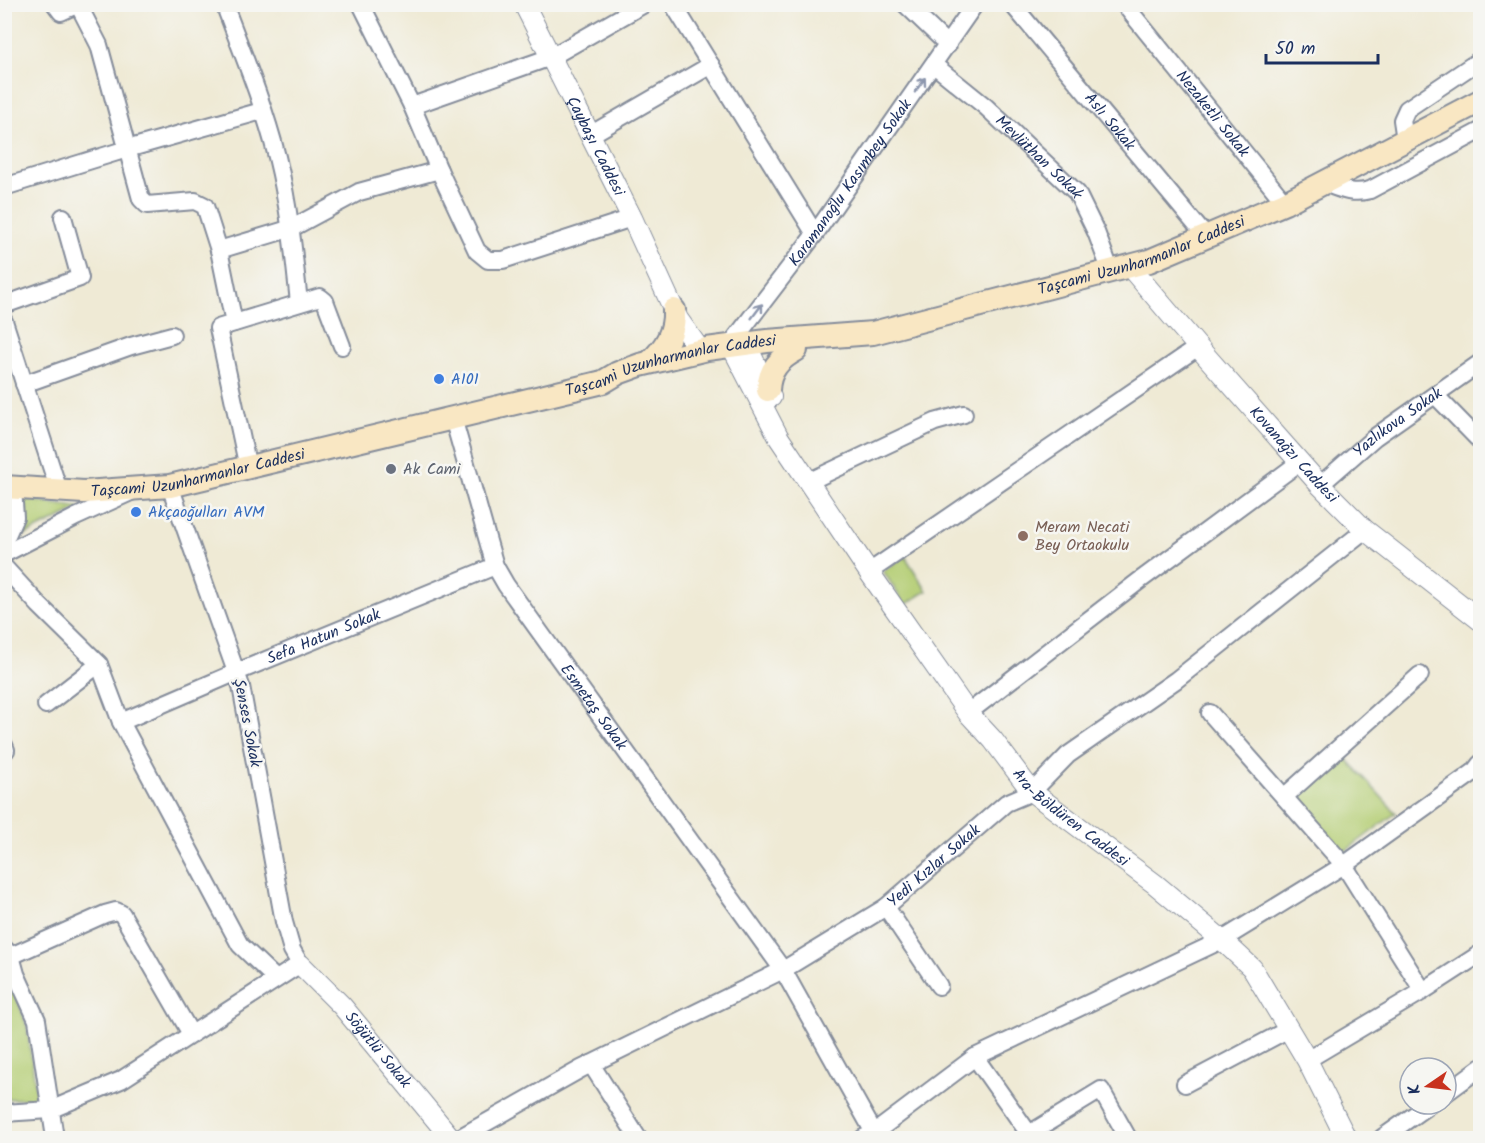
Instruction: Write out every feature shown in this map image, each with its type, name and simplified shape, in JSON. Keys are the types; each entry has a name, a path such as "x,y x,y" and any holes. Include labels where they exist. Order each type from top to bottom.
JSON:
{"main road":[{"name":"Taşcami Uzunharmanlar Caddesi","path":"9,487 59,491 137,490 170,486 603,382 618,373 651,362 873,333 1120,269 1207,238 1285,203 1480,101"},
{"path":"651,362 670,338 675,321 670,300"},
{"path":"603,382 625,381 729,350 796,350 842,345 861,340 873,333"},
{"path":"768,390 770,373 786,356 796,350"}],"street":[{"path":"55,4 61,12 76,5 81,10 99,45 141,200 147,205 195,201 205,206 219,250 234,323"},
{"path":"224,4 248,66 277,157 292,228 299,303"},
{"path":"361,4 412,106 477,251 488,260 503,260 632,218"},
{"name":"Çaybaşı Caddesi","path":"524,4 632,218 670,300 679,298 729,350"},
{"path":"412,106 551,57 644,4"},
{"path":"673,4 815,234"},
{"path":"905,4 948,45"},
{"name":"Karamanoğlu Kasımbey Sokak","path":"729,350 815,234 975,4"},
{"name":"Aslı Sokak","path":"1012,4 1207,238"},
{"name":"Nezaketli Sokak","path":"1124,4 1285,203"},
{"path":"1405,140 1402,120 1407,109 1480,60"},
{"path":"590,135 711,65"},
{"name":"Mevlüthan Sokak","path":"934,65 986,106 1077,192 1096,232 1120,269"},
{"path":"4,187 262,111"},
{"path":"1324,183 1348,192 1359,193 1370,190 1480,131"},
{"path":"219,250 292,228 359,192 439,170"},
{"path":"4,305 80,278 63,217"},
{"name":"Kovanağzı Caddesi","path":"1120,269 1198,347 1320,485 1365,530 1480,621"},
{"path":"248,468 218,328 320,297 325,301 342,346"},
{"path":"4,321 59,491"},
{"path":"24,384 131,346 172,335"},
{"path":"869,572 1198,347"},
{"name":"Ara-Böldüren Caddesi","path":"729,350 768,390 810,481"},
{"name":"Ara-Böldüren Caddesi","path":"729,350 776,432 869,572 968,713 993,740 1032,792 1155,884 1252,968 1289,1029 1346,1138"},
{"name":"Yazlıkova Sokak","path":"1320,485 1375,437 1480,363"},
{"path":"1436,396 1480,441"},
{"path":"810,481 936,422 964,414"},
{"name":"Esmetaş Sokak","path":"453,418 495,566 506,585 783,970 871,1137"},
{"path":"968,713 1139,581 1300,462"},
{"name":"Şenses Sokak","path":"170,486 237,672 284,922 292,950 300,964"},
{"path":"4,542 15,517 9,487"},
{"path":"4,554 76,517 137,490"},
{"name":"Yedi Kızlar Sokak","path":"459,1138 591,1064 783,970 885,906 1006,803 1032,792 1068,755 1176,680 1365,530"},
{"name":"Sefa Hatun Sokak","path":"121,722 495,566"},
{"path":"4,567 99,664 121,722 240,945 276,980"},
{"path":"46,705 99,664"},
{"path":"1284,796 1420,675"},
{"path":"1210,712 1344,865 1423,991"},
{"path":"871,1137 975,1057 1222,940 1344,865 1478,772"},
{"path":"885,906 939,986"},
{"path":"55,1138 37,1020 8,952 116,911 122,914 191,1034"},
{"path":"1306,1060 1423,991 1480,954"},
{"path":"4,1113 50,1110 121,1080 300,964"},
{"name":"Söğütlü Sokak","path":"300,964 342,1006 451,1138"},
{"path":"1185,1084 1289,1029"},
{"path":"975,1057 1030,1136 1101,1090 1128,1138"},
{"path":"591,1064 638,1138"},
{"path":"1458,1084 1480,1068"},
{"path":"1382,1138 1413,1116"}],"green space":[{"path":"24,499 81,508 25,535"},
{"path":"905,556 927,591 905,605 883,571"},
{"path":"1346,758 1396,813 1339,856 1295,799"},
{"path":"4,963 27,1026 37,1099 5,1099"}],"place":[{"name":"A101","path":"439,379"},
{"name":"Ak Cami","path":"391,469"},
{"name":"Akçaoğulları AVM","path":"136,512"},
{"name":"Meram Necati Bey Ortaokulu","path":"1023,536"}]}
